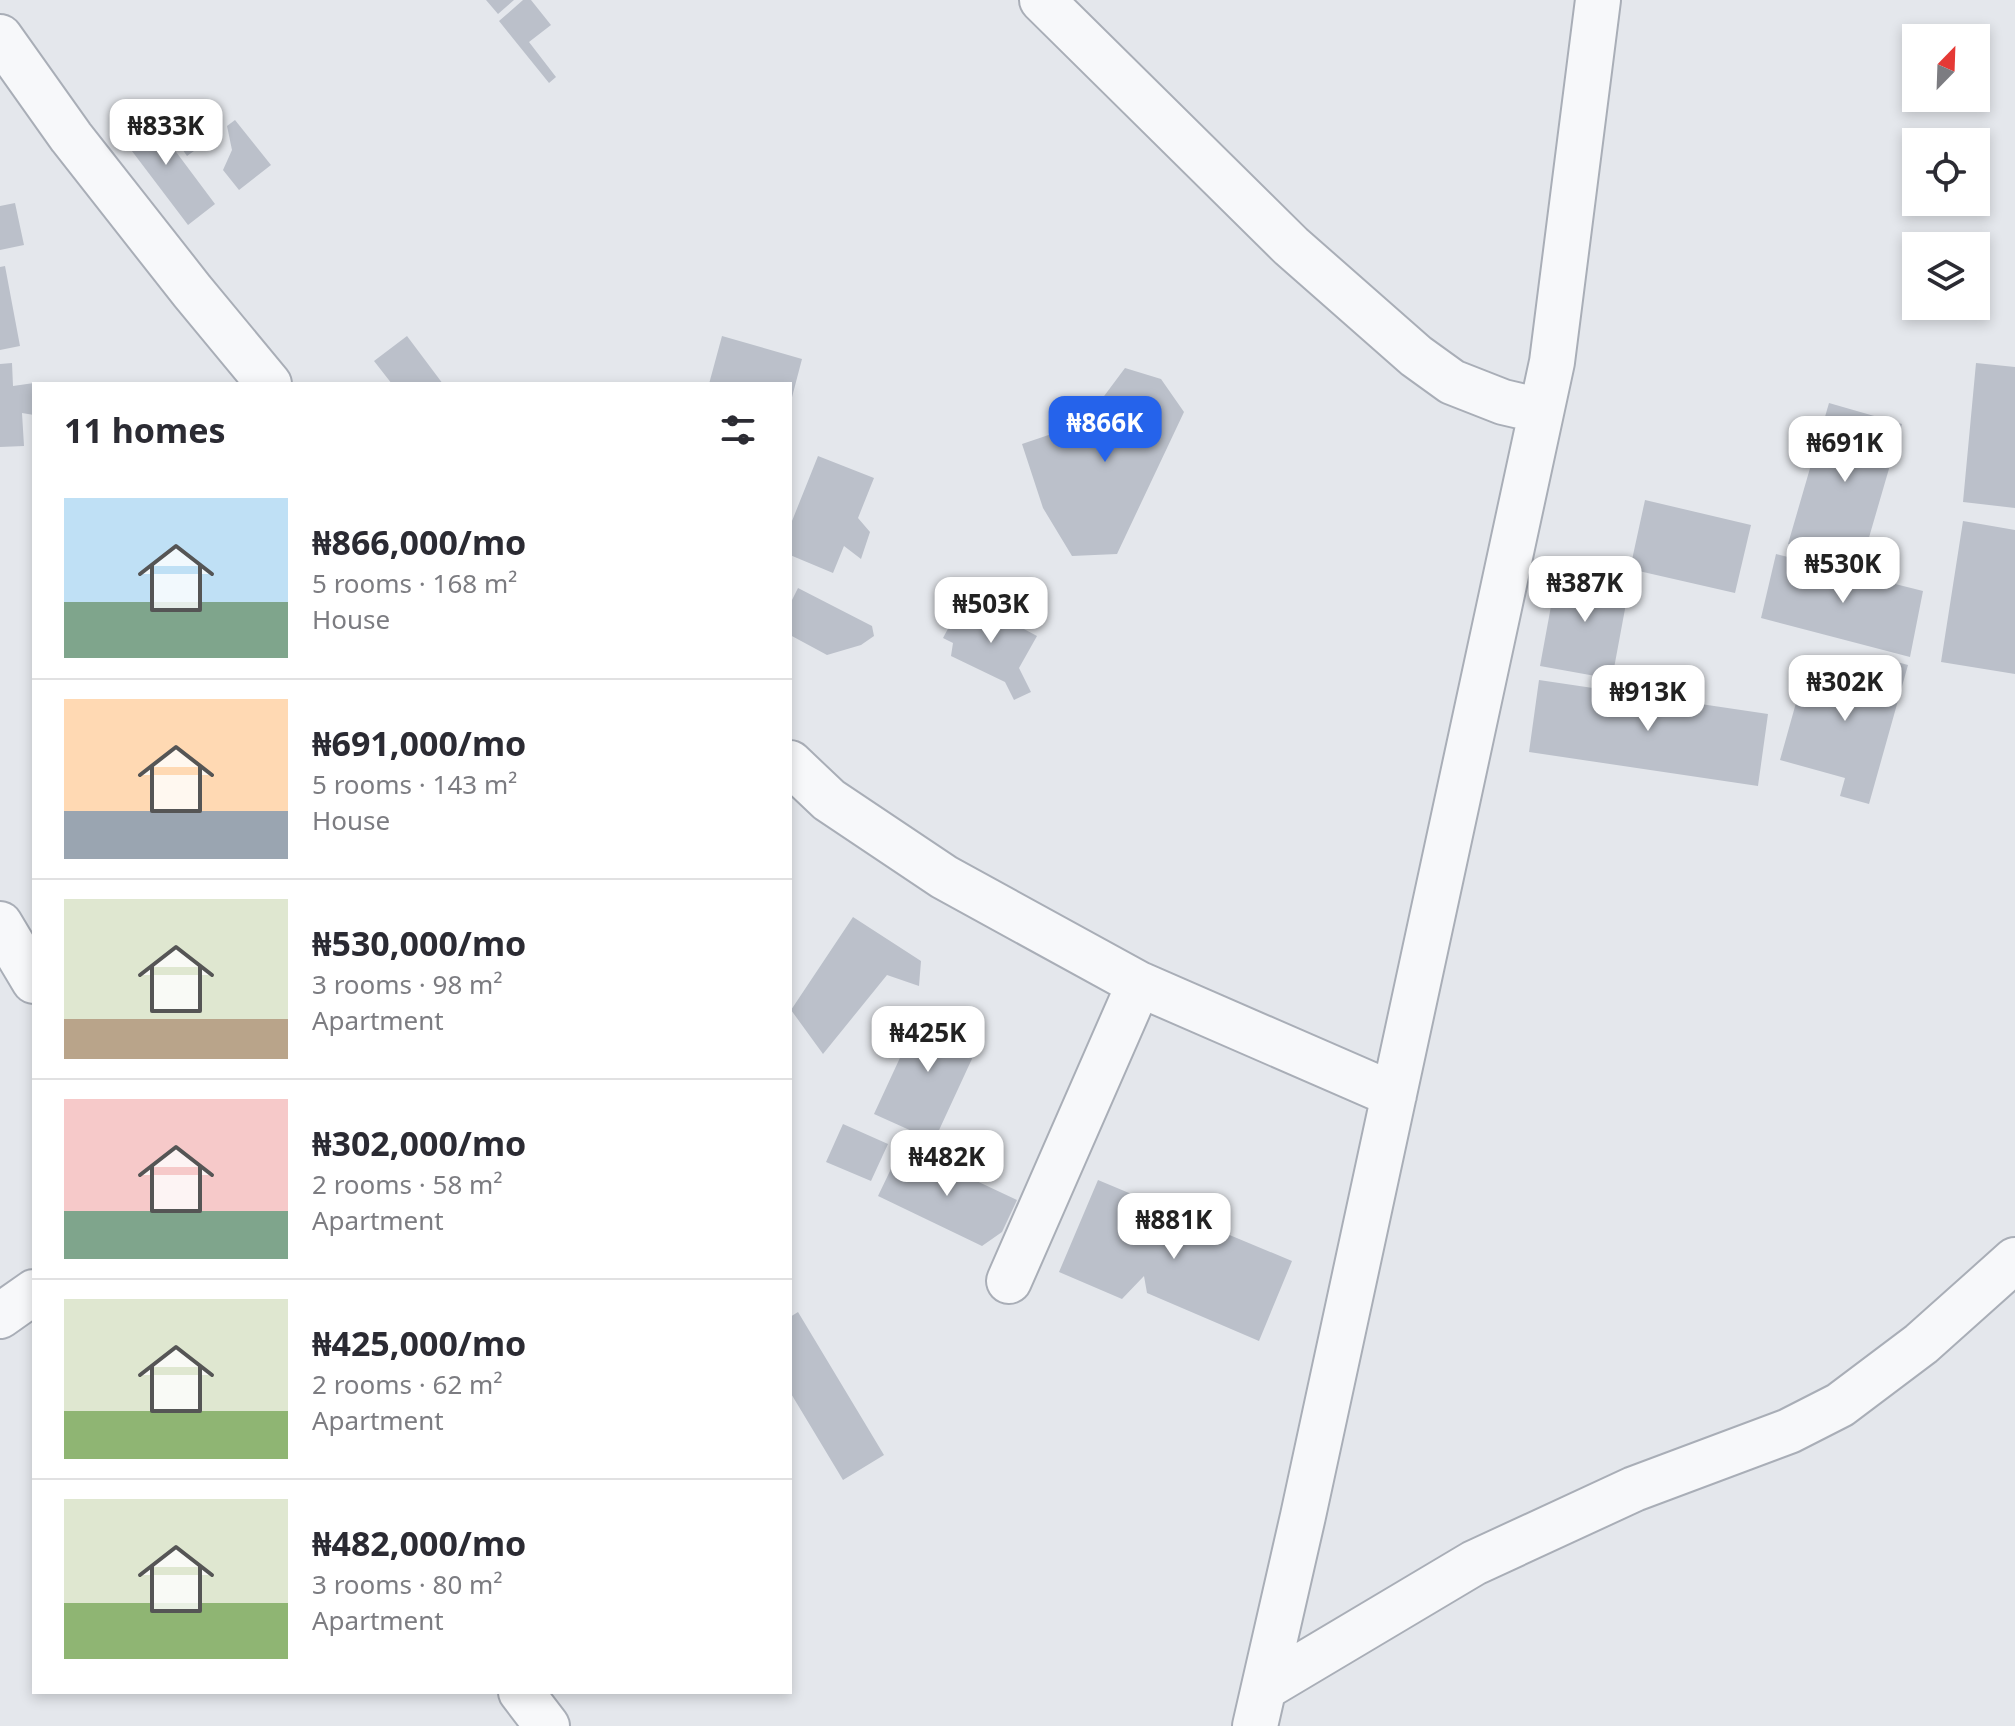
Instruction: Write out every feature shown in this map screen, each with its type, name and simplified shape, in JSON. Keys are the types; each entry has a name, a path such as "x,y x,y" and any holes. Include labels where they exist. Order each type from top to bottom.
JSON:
{"street":[{"path":"1042,0 1291,246 1416,356 1452,382 1503,402 1541,411"},
{"path":"1260,1707 1552,362 1598,0"},
{"path":"0,37 71,137 267,382"},
{"path":"792,765 829,800 944,877 1139,984 1394,1095"},
{"path":"0,924 32,978"},
{"path":"1009,1281 1139,984"},
{"path":"1260,1707 1474,1563 1634,1489 1789,1431 1840,1405 1921,1344 2015,1260"},
{"path":"0,1316 32,1293"},
{"path":"523,1694 547,1726"}],"building":[{"path":"486,0 514,0 498,14"},
{"path":"523,0 531,0 551,25 529,42 556,77 549,83 499,21"},
{"path":"182,103 208,141 187,156 160,117"},
{"path":"144,109 215,204 188,225 116,130"},
{"path":"235,120 271,165 239,190 223,170 232,150 227,126"},
{"path":"15,203 24,245 0,250 0,206"},
{"path":"5,266 20,346 0,350 0,267"},
{"path":"407,336 442,382 390,382 374,361"},
{"path":"722,336 802,359 792,397 792,382 710,382"},
{"path":"12,363 13,386 32,383 32,415 22,413 24,446 0,447 0,364"},
{"path":"1976,363 2015,367 2015,508 1963,502"},
{"path":"1125,368 1161,379 1184,412 1117,554 1072,556 1043,508 1022,444 1084,423"},
{"path":"1829,403 1902,424 1861,565 1788,544"},
{"path":"818,456 874,478 858,518 870,532 861,559 844,546 833,573 792,556 792,521"},
{"path":"1645,500 1751,525 1735,593 1630,569"},
{"path":"1963,521 2015,530 2015,674 1941,662"},
{"path":"1776,554 1923,591 1910,657 1761,618"},
{"path":"1558,568 1630,582 1612,679 1540,666"},
{"path":"798,588 872,626 874,636 861,645 827,655 792,636 792,600"},
{"path":"965,597 1037,636 1019,668 1031,692 1014,700 1005,682 951,656 953,643 943,638"},
{"path":"1875,656 1908,665 1869,804 1840,796 1845,778 1780,760 1808,660 1869,678"},
{"path":"1539,680 1768,714 1758,786 1529,752"},
{"path":"853,917 921,961 919,986 887,975 823,1054 792,1008"},
{"path":"923,1008 983,1035 934,1141 874,1114"},
{"path":"843,1124 888,1144 871,1181 826,1162"},
{"path":"902,1146 1017,1200 1002,1232 982,1246 878,1196"},
{"path":"1098,1180 1292,1261 1259,1341 1147,1293 1144,1276 1122,1299 1059,1272"},
{"path":"798,1312 884,1455 843,1480 792,1395 792,1316"}]}
